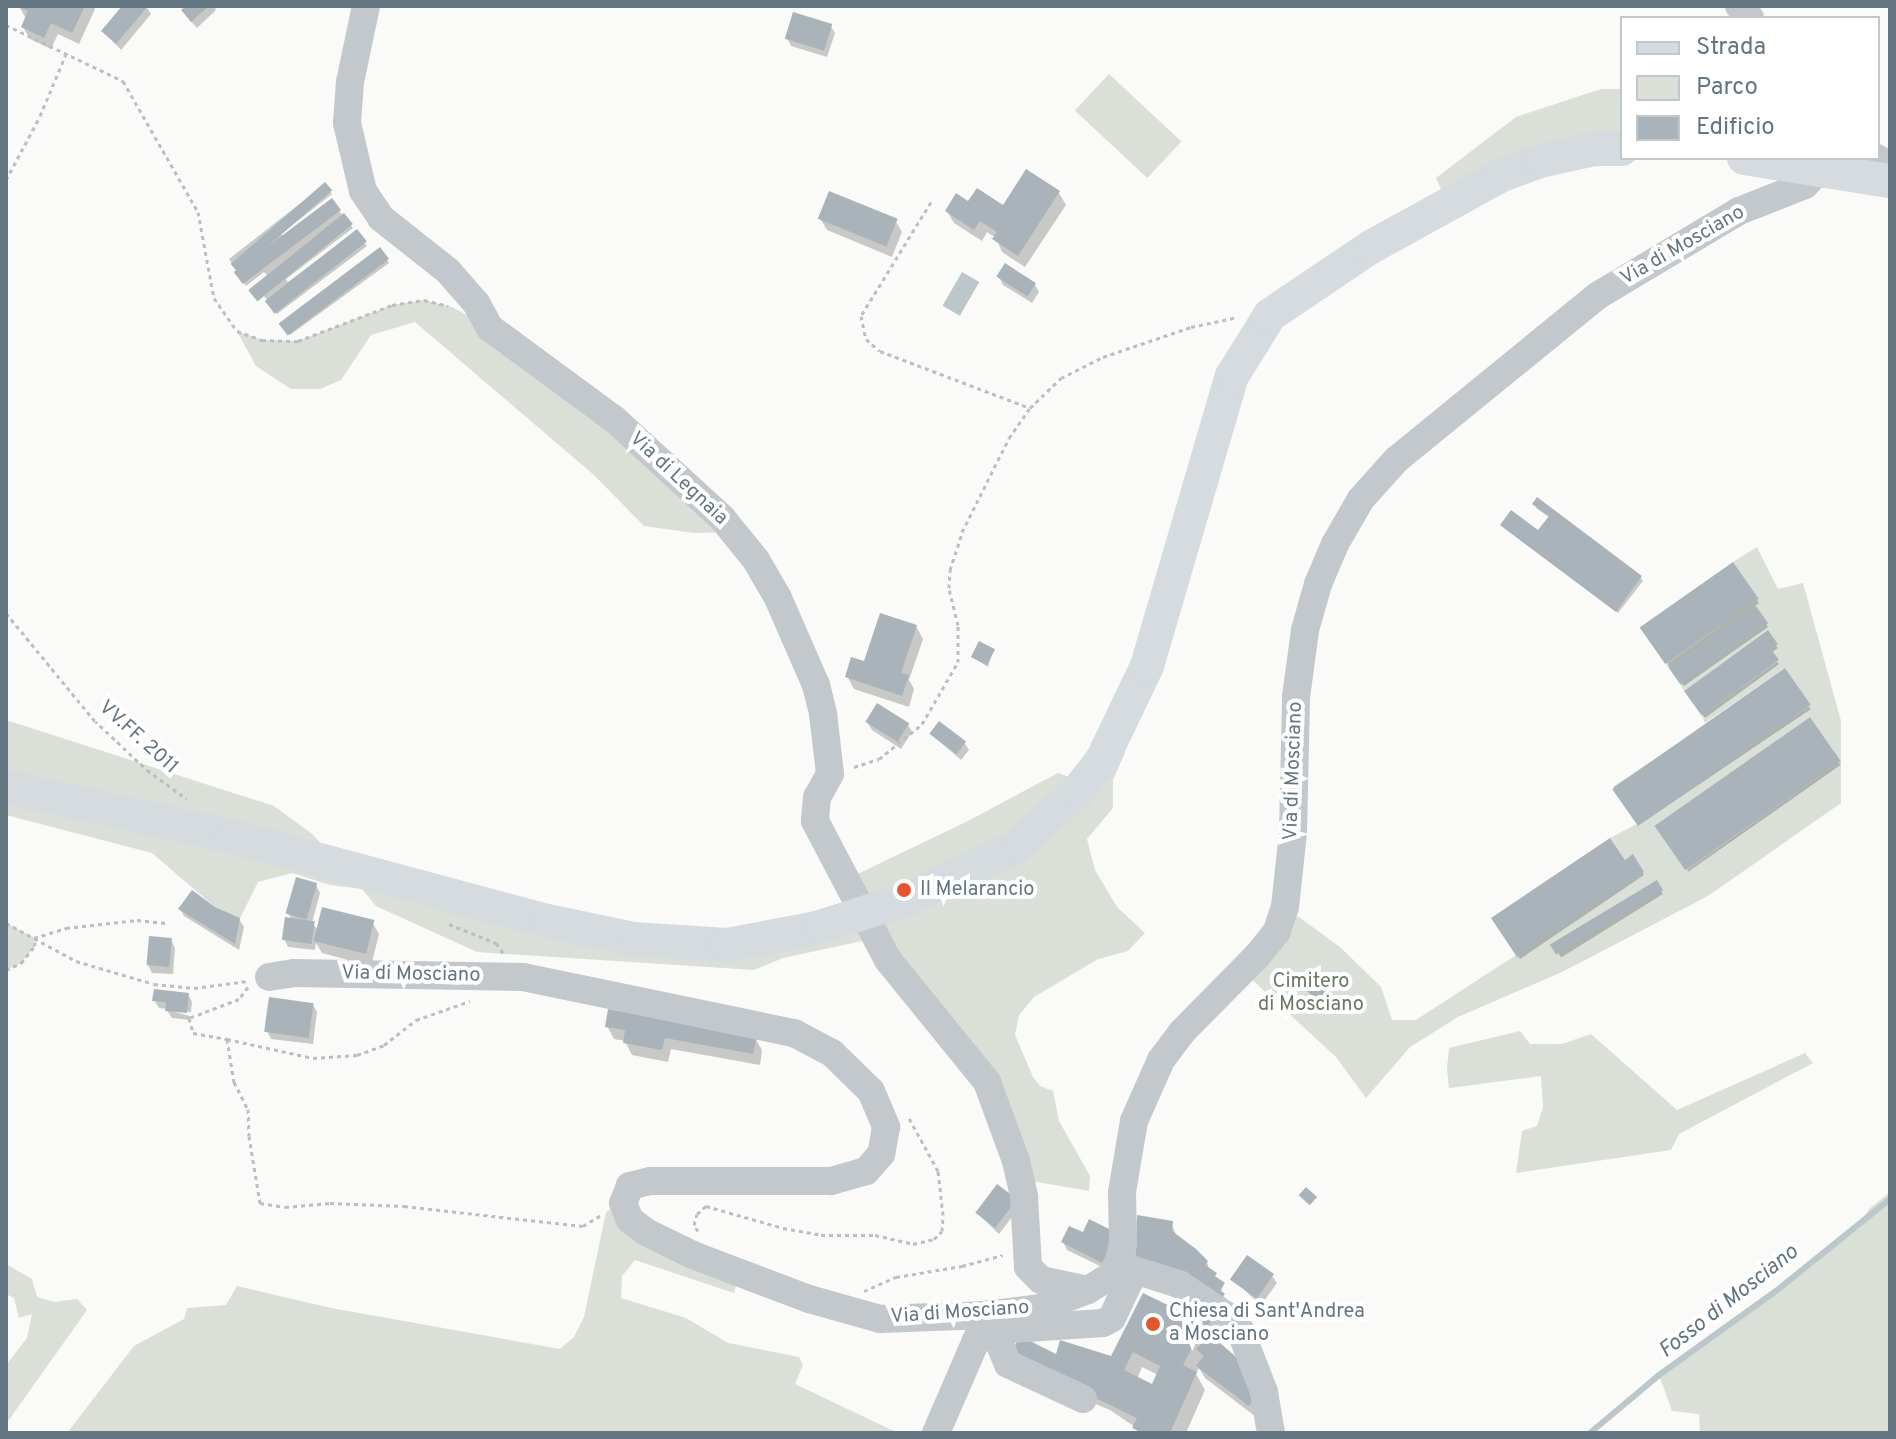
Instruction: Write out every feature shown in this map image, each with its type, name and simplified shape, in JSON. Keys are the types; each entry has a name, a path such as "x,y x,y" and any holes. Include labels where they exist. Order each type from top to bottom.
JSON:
{"main road":[{"path":"6,787 230,836 547,921 633,939 727,945 864,916 948,882 1017,846 1077,792 1102,760 1147,666 1232,376 1270,315 1371,247 1502,175 1540,161 1594,149 1620,149"},
{"path":"1754,160 1890,181"}],"street":[{"name":"Via di Legnaia","path":"366,6 350,82 347,123 363,191 381,218 448,271 476,303 490,328 614,419 678,481 722,518 756,560 778,598 816,685 830,774"},
{"name":"Via di Mosciano","path":"258,979 294,973 523,977 794,1033 832,1053 871,1091 886,1127 881,1154 866,1171 830,1181 650,1181 630,1186 623,1203 630,1220 646,1232 693,1255 809,1299 880,1319 987,1315 1040,1308 1088,1290 1116,1269 1123,1244 1122,1192 1134,1121 1161,1060 1181,1033 1257,956 1277,931 1285,907 1293,832 1296,697 1305,630 1318,584 1335,544 1361,499 1396,460 1597,296 1739,211 1805,185 1817,172"},
{"path":"830,774 817,797 815,821 888,960 987,1082 1016,1161 1024,1197 1028,1267 1041,1280 1088,1290"},
{"path":"1083,1399 1008,1364 1000,1345 1003,1334 1010,1329 1103,1323 1112,1318 1127,1293 1126,1277 1116,1269"},
{"path":"1116,1269 1179,1284 1227,1316 1240,1330 1264,1392 1271,1433"},
{"path":"936,1433 987,1315"}],"path":[{"path":"6,25 123,81 198,212 214,298 237,331 262,340 298,341 392,305 424,300 452,307"},
{"path":"6,180 66,54"},
{"path":"931,202 861,316 866,339 880,351 1030,408"},
{"path":"830,774 879,759 922,724 940,696 958,662 960,644 949,588 950,570 968,518 1009,438 1030,408 1061,378 1103,357 1191,327 1246,316 1270,315"},
{"name":"VV.FF. 2011","path":"6,613 94,720 147,770 198,807"},
{"path":"34,938 66,928 137,920 168,923"},
{"path":"6,923 76,961 154,984 194,988 258,979"},
{"path":"6,970 21,963 35,946 34,938"},
{"path":"258,979 239,999 189,1018 193,1033 313,1058 357,1055 384,1045 416,1020 474,1000"},
{"path":"227,1039 234,1082 248,1109 249,1136 260,1203 285,1207 330,1203 404,1206 583,1226 623,1203"},
{"path":"701,1234 694,1225 697,1214 706,1206 783,1228 821,1235 875,1235 913,1244 934,1239 942,1231 943,1215 938,1171 906,1113"},
{"path":"858,1293 896,1277 962,1266 1027,1248"}],"green space":[{"path":"1109,74 1181,142 1147,178 1075,111"},
{"path":"1601,89 1620,89 1620,150 1448,205 1436,178 1516,117"},
{"path":"424,300 452,307 490,328 733,532 694,533 644,526 595,476 415,322 371,335 341,380 320,389 291,389 256,366 237,331 262,340 298,341 392,305"},
{"name":"Cimitero di Mosciano","path":"1757,547 1778,589 1803,583 1841,721 1841,761 1841,803 1708,896 1562,972 1458,1017 1410,1047 1366,1098 1336,1057 1248,976 1285,907 1340,947 1381,987 1392,1020 1416,1020 1644,872 1633,855 1625,860 1610,838 1637,824 1811,705 1785,668 1705,723 1702,716 1779,661 1771,649 1778,644 1768,630 1684,691 1680,684 1767,623 1756,606 1669,668 1666,665 1758,599 1733,562","holes":["1810,717 1841,761 1686,871 1655,827"]},
{"path":"6,720 274,806 311,833 342,865 633,939 863,916 845,880 966,822 1058,773 1084,782 1111,743 1125,753 1113,780 1113,808 1087,839 1095,870 1117,907 1145,933 1128,951 1098,959 1034,997 1019,1015 1015,1035 1033,1077 1040,1086 1053,1091 1059,1121 1090,1176 1089,1191 1020,1179 987,1081 876,938 783,958 754,970 477,952 376,906 362,889 330,885 292,873 258,882 240,918 215,907 152,853 6,815"},
{"path":"6,923 34,938 35,946 21,963 6,970"},
{"path":"1520,1031 1530,1044 1562,1044 1591,1034 1677,1110 1805,1053 1813,1063 1679,1134 1671,1150 1516,1173 1522,1131 1537,1126 1543,1107 1541,1076 1449,1088 1447,1069 1449,1048"},
{"path":"1890,1192 1890,1433 1700,1433 1699,1414 1672,1411 1659,1375 1859,1227 1869,1209"},
{"path":"623,1203 739,1273 734,1293 635,1260 622,1276 621,1298 686,1318 728,1343 799,1357 803,1365 795,1384 898,1433 67,1433 134,1346 184,1319 187,1308 226,1305 237,1286 331,1308 560,1349 574,1337 584,1317 606,1212"},
{"path":"6,1264 32,1279 37,1297 54,1302 77,1299 87,1310 6,1424 6,1365 27,1338 32,1314 19,1318 14,1298 6,1294"}],"shaded area":[{"path":"962,272 979,282 960,316 942,306"}],"building":[{"path":"16,6 85,6 72,33 51,23 44,38 21,27 28,11"},
{"path":"122,6 148,6 116,44 101,31"},
{"path":"186,6 209,6 191,22 181,10"},
{"path":"793,12 832,24 824,51 785,39"},
{"path":"1026,169 1060,191 1018,256 992,239 997,232 980,221 974,230 945,211 956,193 968,201 977,188 1003,205"},
{"path":"325,182 332,190 238,272 231,264"},
{"path":"829,191 898,219 886,247 818,219"},
{"path":"332,198 341,210 243,284 234,272"},
{"path":"344,213 353,224 257,301 248,290"},
{"path":"357,229 367,242 275,314 265,301"},
{"path":"380,247 389,259 288,335 279,323"},
{"path":"1005,263 1036,283 1027,297 996,276"},
{"path":"1537,497 1642,576 1616,612 1500,525 1511,510 1538,530 1549,516 1532,504"},
{"path":"1733,562 1759,599 1665,664 1640,627"},
{"path":"1756,606 1768,623 1680,685 1668,667"},
{"path":"880,613 917,625 901,673 909,675 902,696 845,677 851,657 864,661"},
{"path":"1768,630 1778,644 1771,649 1779,660 1702,716 1684,691"},
{"path":"979,641 995,649 987,665 971,657"},
{"path":"1785,668 1811,705 1638,826 1612,789"},
{"path":"877,703 909,723 898,742 865,722"},
{"path":"1810,717 1841,761 1685,870 1654,826"},
{"path":"939,721 966,741 957,754 929,734"},
{"path":"1610,838 1625,860 1633,854 1644,872 1517,957 1491,918"},
{"path":"296,877 317,883 307,920 286,914"},
{"path":"1657,880 1663,890 1556,955 1550,944"},
{"path":"192,890 215,907 240,918 235,944 178,909"},
{"path":"322,907 374,920 366,954 314,941"},
{"path":"285,917 315,921 312,944 282,940"},
{"path":"149,936 172,938 169,967 146,965"},
{"path":"1314,978 1325,989 1315,999 1304,988"},
{"path":"154,989 189,993 187,1013 165,1011 166,1002 152,1001"},
{"path":"269,997 314,1003 309,1038 264,1032"},
{"path":"608,1009 757,1036 753,1054 665,1038 662,1050 623,1043 625,1030 605,1027"},
{"path":"997,1184 1017,1199 995,1228 975,1213"},
{"path":"1306,1187 1317,1197 1310,1205 1299,1195"},
{"path":"1137,1215 1173,1221 1172,1231 1196,1249 1208,1261 1205,1265 1225,1283 1220,1290 1225,1294 1217,1303 1135,1262"},
{"path":"1089,1219 1117,1233 1102,1263 1061,1242 1069,1226 1083,1232"},
{"path":"1247,1255 1274,1274 1257,1299 1230,1280"},
{"path":"1143,1293 1176,1309 1183,1294 1214,1313 1201,1343 1186,1338 1195,1342 1183,1365 1197,1372 1170,1433 1143,1433 1132,1428 1137,1418 1009,1356 1020,1336 1056,1354 1060,1340 1111,1356","holes":["1133,1352 1160,1366 1152,1384 1124,1370"]},
{"path":"1211,1335 1252,1371 1259,1390 1249,1406 1196,1366 1204,1356 1196,1349"}],"waterway":[{"name":"Fosso di Mosciano","path":"1590,1433 1659,1375 1776,1291 1890,1199"}],"place":[{"name":"Il Melarancio","path":"904,890"},
{"name":"Chiesa di Sant'Andrea a Mosciano","path":"1153,1324"}]}
